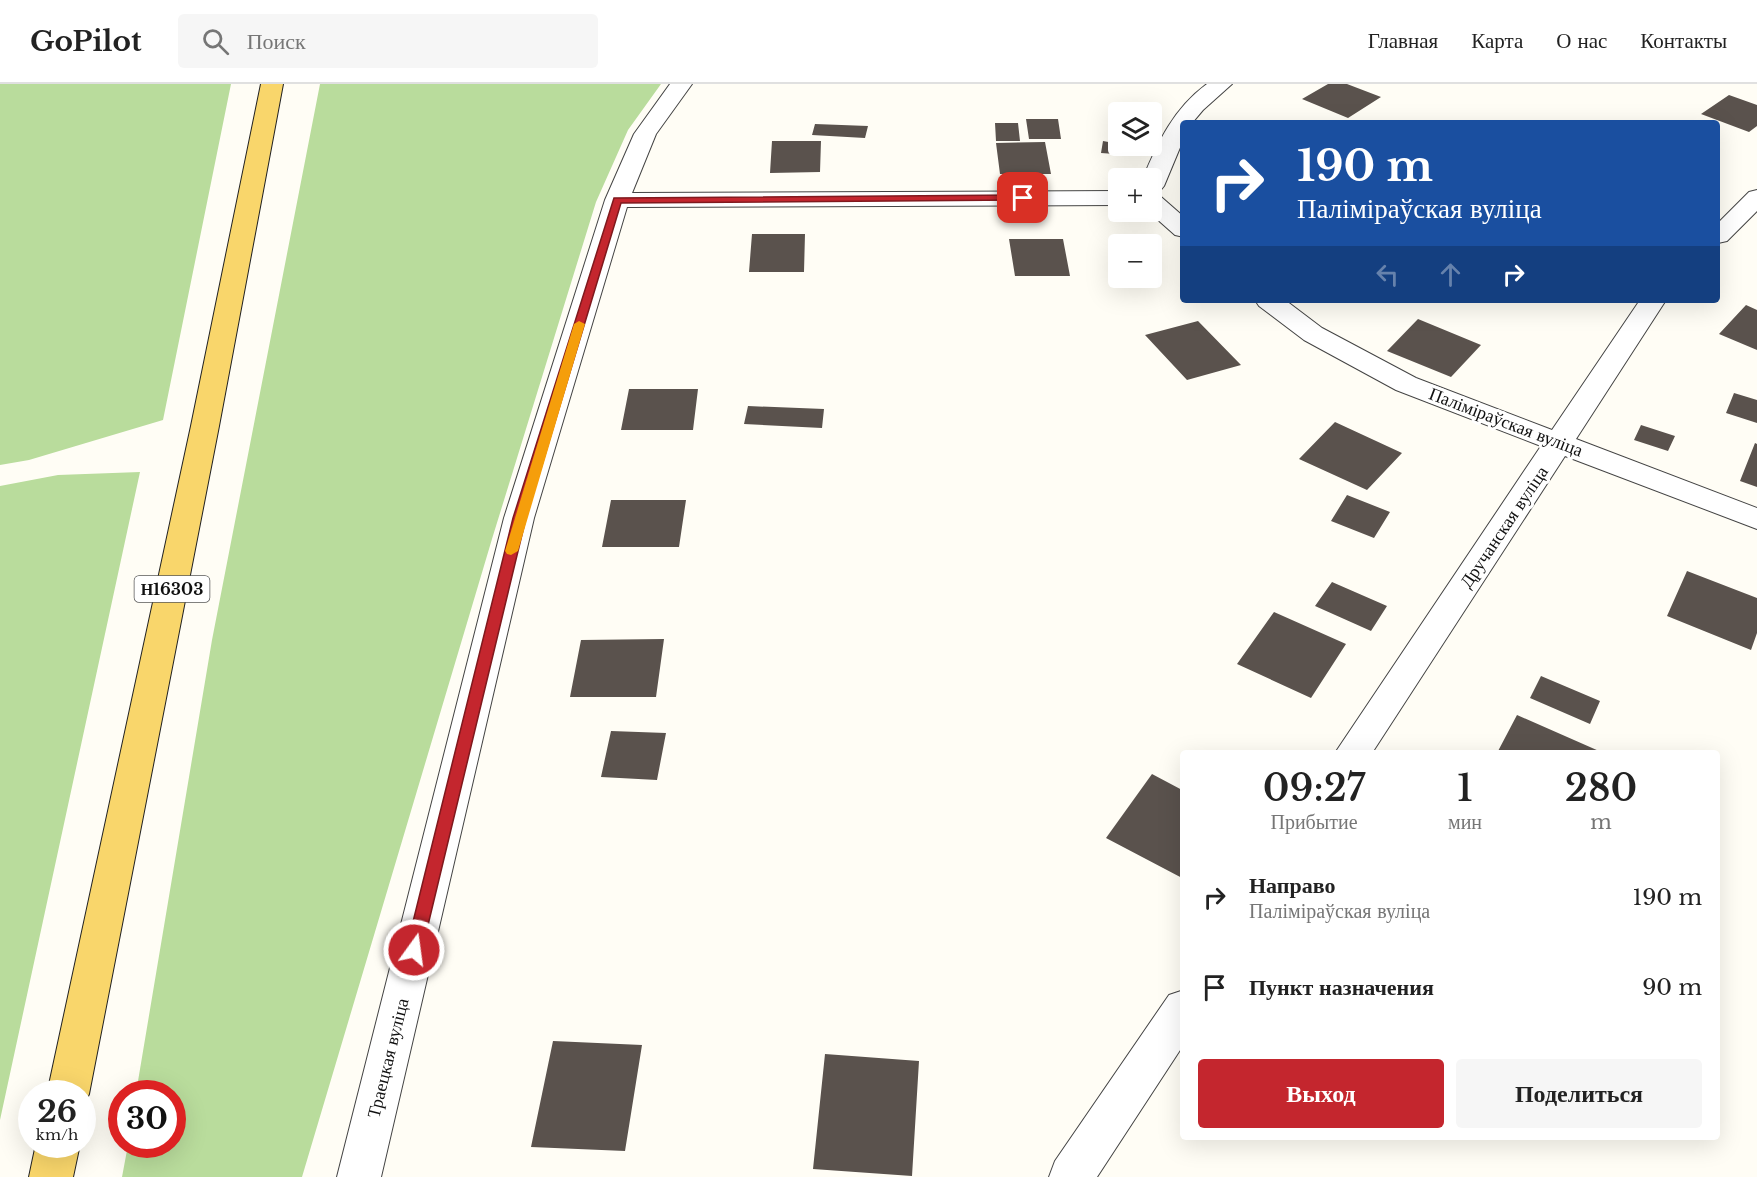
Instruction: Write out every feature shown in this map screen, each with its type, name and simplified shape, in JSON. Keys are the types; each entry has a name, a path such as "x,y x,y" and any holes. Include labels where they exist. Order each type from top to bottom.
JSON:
{"main road":[{"name":"Н16303","path":"71,1080 205,426 272,84"},
{"path":"51,1177 55,1158"}],"street":[{"name":"Траецкая вуліца","path":"359,1177 519,518 617,200 645,134 681,84"},
{"path":"1183,120 1200,98 1221,84"},
{"path":"1159,168 1172,134 1180,124"},
{"path":"1720,234 1757,197"},
{"path":"617,200 1108,198"},
{"path":"1162,210 1180,226"},
{"name":"Паліміраўская вуліца","path":"1272,303 1313,334 1406,384 1757,519"},
{"name":"Дручанская вуліца","path":"1355,750 1651,303"},
{"path":"1071,1177 1180,1014"}],"green space":[{"path":"0,84 231,84 163,420 29,460 0,465"},
{"path":"320,84 661,84 628,130 596,202 492,539 302,1177 122,1177 126,1158 186,1158 186,1080 138,1080 212,640"},
{"path":"140,472 0,1120 0,486 58,475"}],"building":[{"path":"1328,84 1347,84 1381,97 1348,118 1302,99"},
{"path":"1729,95 1757,105 1757,126 1749,132 1701,114"},
{"path":"1026,119 1058,119 1061,139 1029,139"},
{"path":"995,123 1018,123 1020,141 996,141"},
{"path":"815,124 868,126 865,138 812,135"},
{"path":"772,141 821,141 820,172 770,173"},
{"path":"1103,141 1108,142 1108,154 1101,153"},
{"path":"1045,142 1051,174 1000,174 996,143"},
{"path":"752,234 805,234 804,272 749,272"},
{"path":"1009,239 1063,239 1070,276 1015,276"},
{"path":"1746,305 1757,310 1757,350 1719,334"},
{"path":"1418,319 1481,345 1451,377 1387,351"},
{"path":"1198,321 1241,365 1187,380 1145,335"},
{"path":"629,389 698,389 693,430 621,430"},
{"path":"1734,393 1757,400 1757,423 1726,413"},
{"path":"748,406 824,409 822,428 744,424"},
{"path":"1335,422 1402,453 1367,490 1299,459"},
{"path":"1641,425 1675,436 1668,451 1634,440"},
{"path":"1755,443 1757,444 1757,487 1740,481"},
{"path":"1347,495 1390,512 1374,538 1331,521"},
{"path":"611,500 686,500 679,547 602,547"},
{"path":"1687,571 1757,598 1757,633 1751,650 1667,616"},
{"path":"1332,582 1387,606 1371,631 1315,606"},
{"path":"1274,612 1346,644 1311,698 1237,664"},
{"path":"664,639 656,697 570,697 581,640"},
{"path":"1541,676 1600,701 1590,724 1530,698"},
{"path":"1517,715 1597,750 1499,750"},
{"path":"611,731 666,733 657,780 601,777"},
{"path":"1152,774 1180,789 1180,877 1106,838"},
{"path":"553,1041 642,1045 625,1151 531,1147"},
{"path":"825,1054 919,1061 912,1176 813,1169"}],"slow traffic":[{"path":"511,551 519,518 579,324"}],"route":[{"path":"414,950 519,518 617,200 1023,198"}]}
